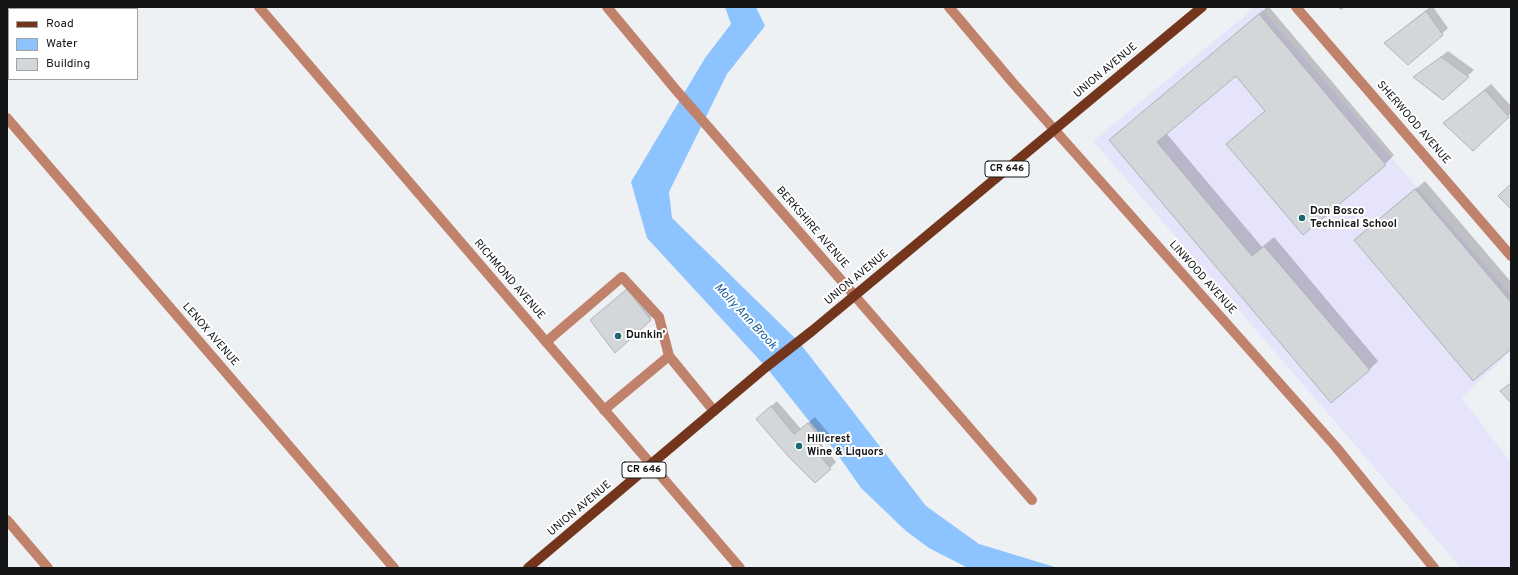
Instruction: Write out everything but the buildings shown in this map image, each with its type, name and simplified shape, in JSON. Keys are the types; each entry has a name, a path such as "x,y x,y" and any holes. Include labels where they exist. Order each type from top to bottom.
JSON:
{"main road":[{"name":"UNION AVENUE","path":"528,568 714,411 855,296 1202,7"}],"street":[{"name":"RICHMOND AVENUE","path":"259,7 740,568"},
{"name":"BERKSHIRE AVENUE","path":"607,7 676,90 1032,500"},
{"name":"LINWOOD AVENUE","path":"949,7 1054,129 1336,447 1434,568"},
{"name":"SHERWOOD AVENUE","path":"1296,7 1511,256"},
{"name":"LENOX AVENUE","path":"7,118 394,568"},
{"path":"546,342 622,277 659,317 668,356 714,411"},
{"path":"604,410 668,356"},
{"path":"7,520 48,568"}],"shaded area":[{"name":"Don Bosco Technical School","path":"1255,7 1260,7 1511,295 1511,351 1462,398 1511,463 1511,568 1461,568 1093,141"}],"water":[{"name":"Molly Ann Brook","path":"725,7 756,7 765,26 727,74 669,192 672,218 799,342 926,506 979,544 1058,568 968,568 929,548 906,531 861,488 833,448 813,426 766,367 647,238 631,182 705,58 731,24"}],"place":[{"name":"Don Bosco Technical School","path":"1302,218"},
{"name":"Dunkin’","path":"618,336"},
{"name":"Hillcrest Wine & Liquors","path":"799,446"}]}
